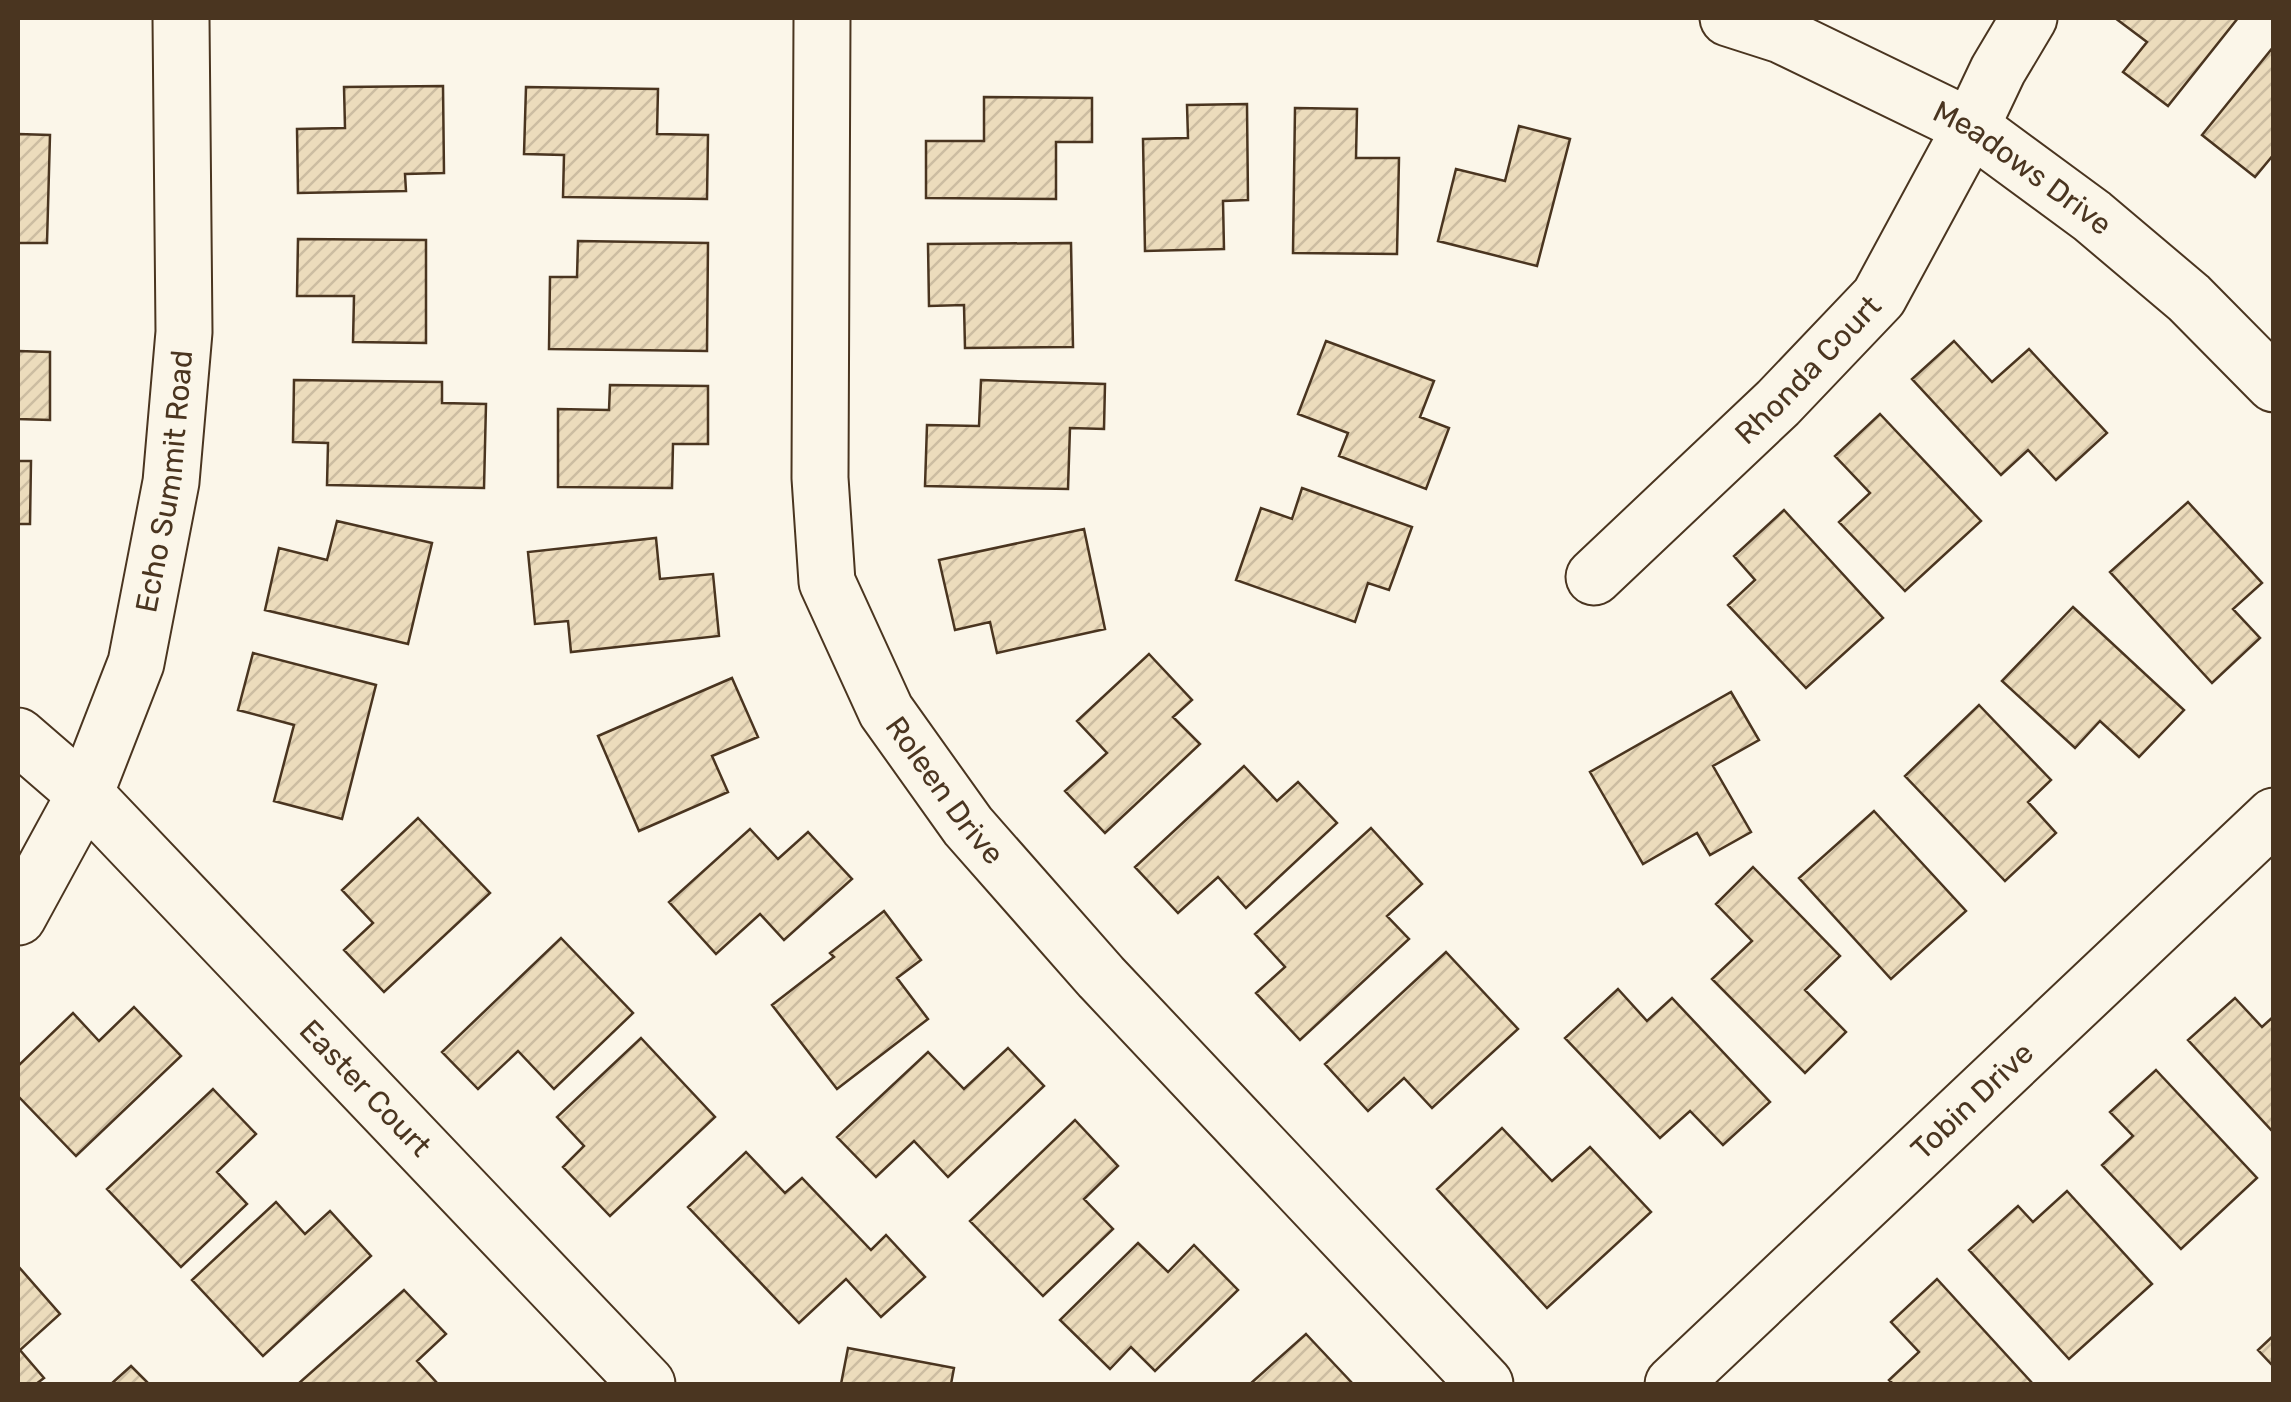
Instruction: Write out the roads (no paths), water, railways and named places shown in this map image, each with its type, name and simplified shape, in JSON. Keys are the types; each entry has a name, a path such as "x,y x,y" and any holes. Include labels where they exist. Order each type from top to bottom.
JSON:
{"street":[{"name":"Echo Summit Road","path":"18,917 85,794 136,663 171,482 184,332 181,18"},
{"name":"Roleen Drive","path":"822,18 820,478 827,582 886,712 968,826 1101,976 1486,1384"},
{"name":"Meadows Drive","path":"1728,18 1781,35 1971,127 2092,216 2190,298 2274,384"},
{"name":"Rhonda Court","path":"1594,576 1778,403 1878,297 2028,18"},
{"name":"Easter Court","path":"18,736 85,794 647,1384"},
{"name":"Tobin Drive","path":"1674,1384 2274,816"}]}
